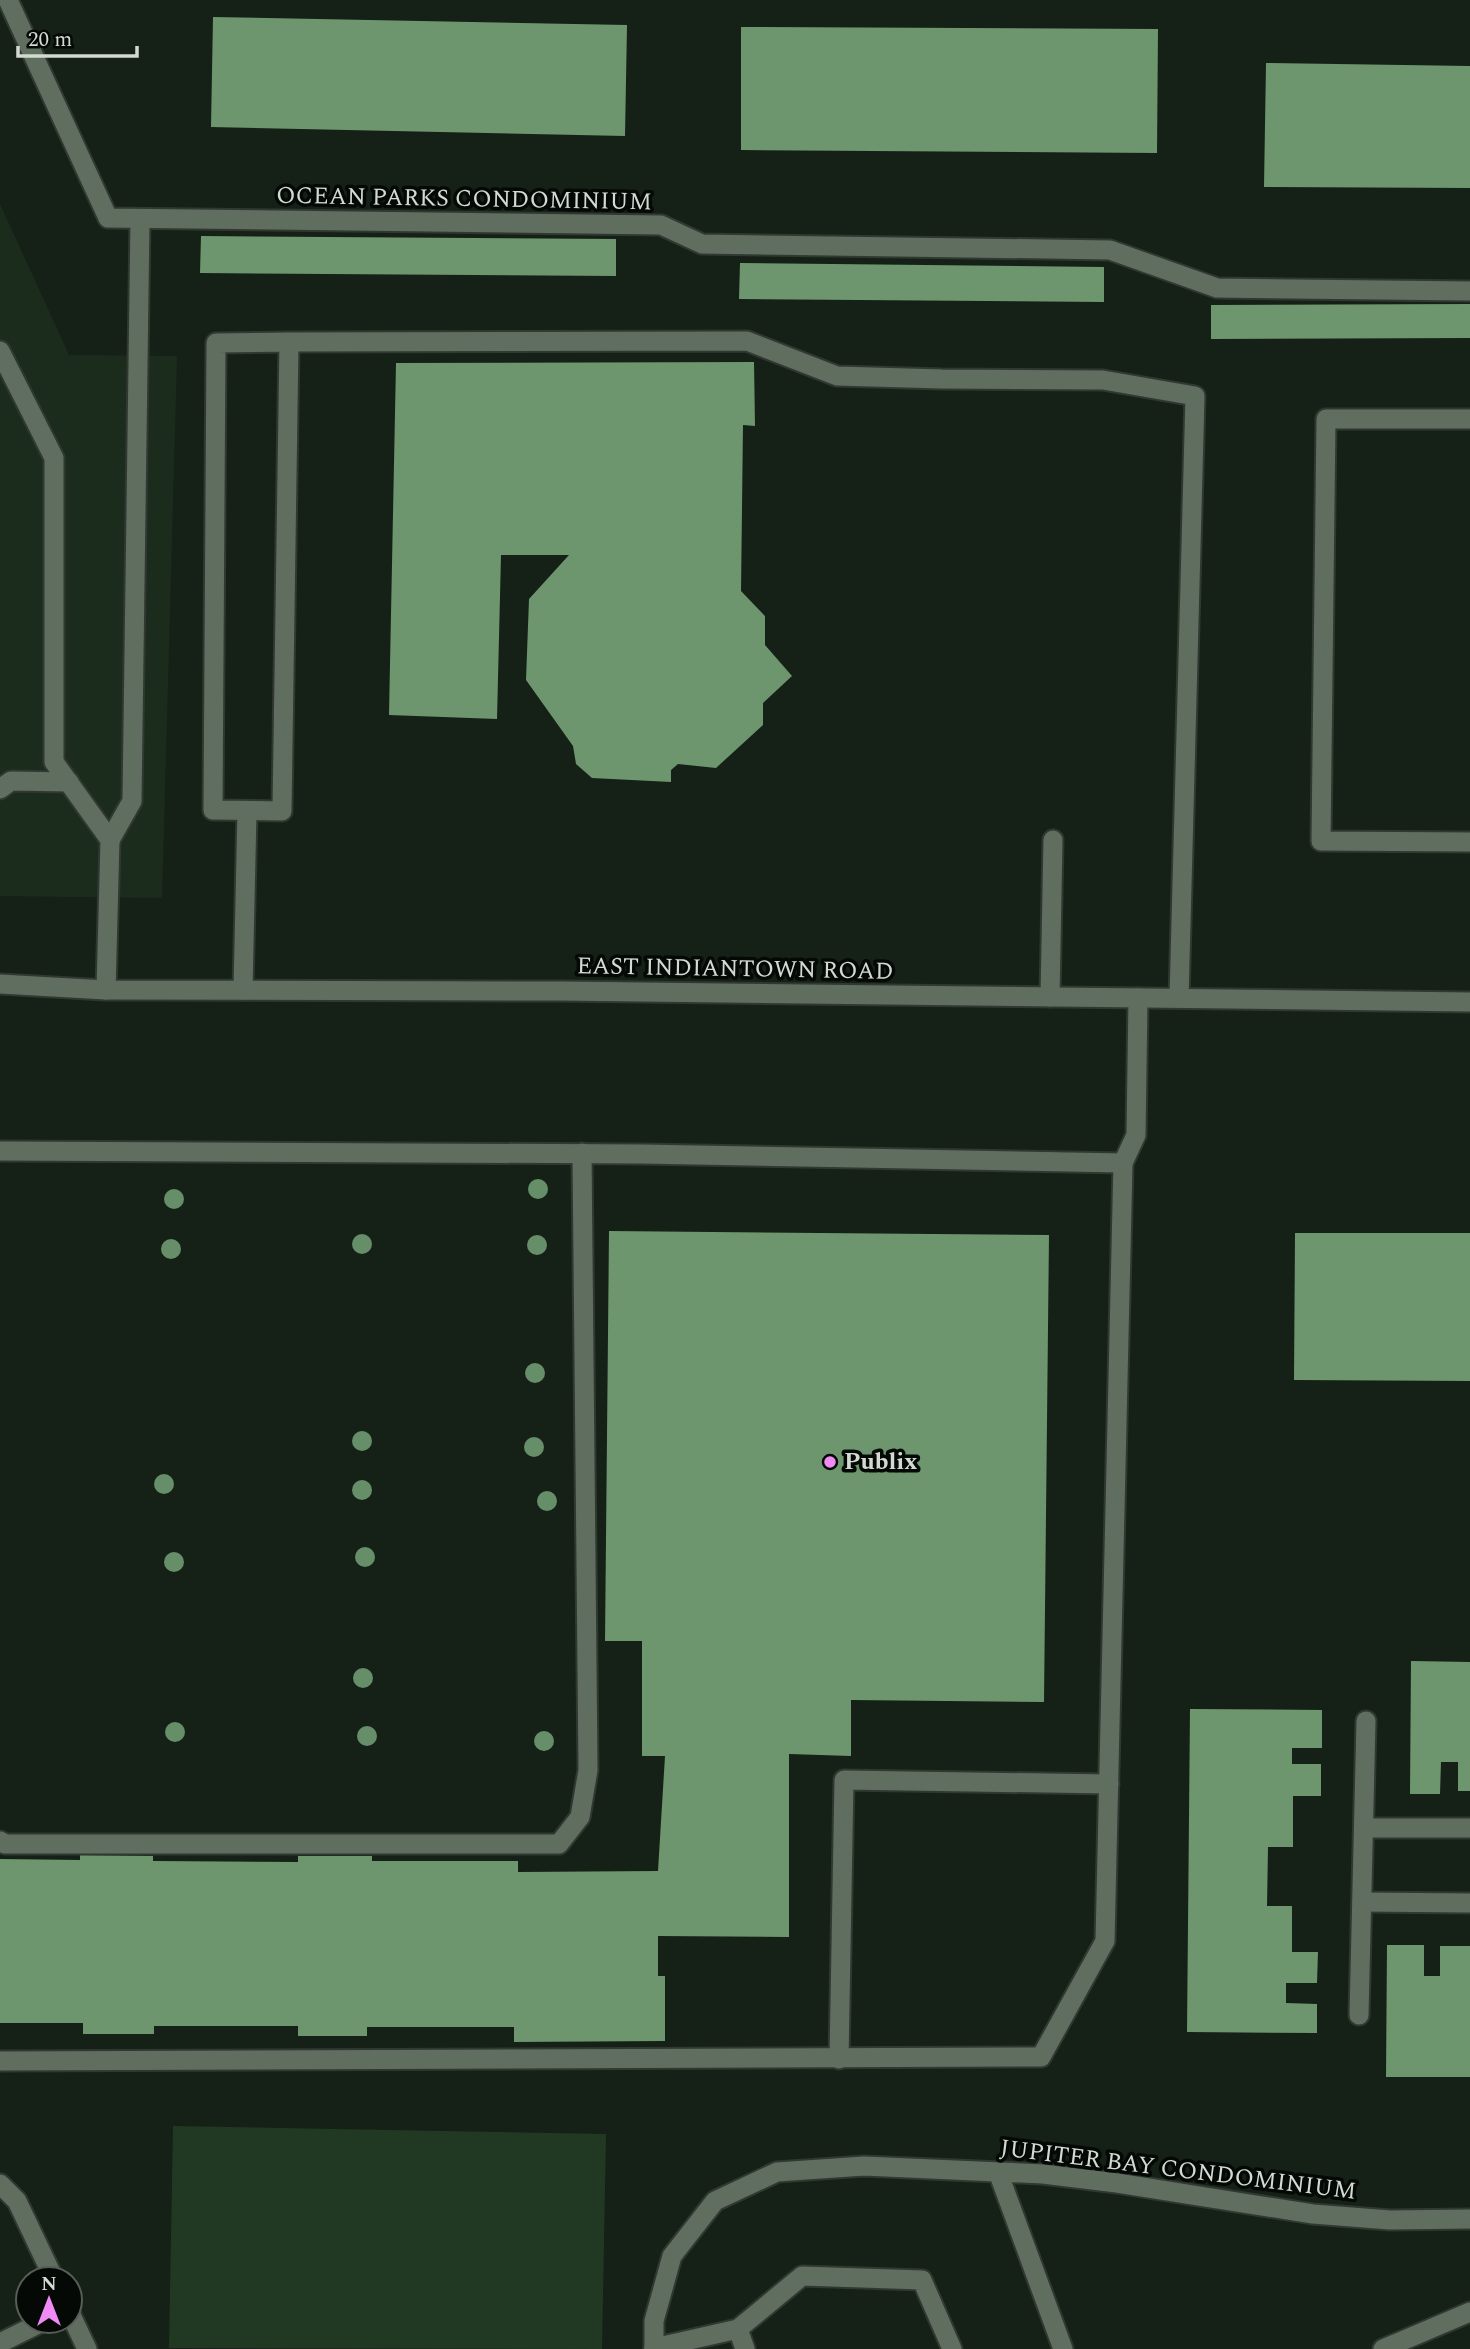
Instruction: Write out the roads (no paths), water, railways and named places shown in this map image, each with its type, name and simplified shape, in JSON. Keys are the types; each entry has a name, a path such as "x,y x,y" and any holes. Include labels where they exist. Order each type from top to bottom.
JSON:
{"street":[{"name":"OCEAN PARKS CONDOMINIUM","path":"8,0 107,218 661,225 702,244 1110,250 1217,288 1470,291"},
{"path":"106,990 110,839 132,801 140,219"},
{"path":"289,342 282,811 213,810 216,343 289,342 747,341 837,376 1103,380 1195,396 1180,998"},
{"path":"0,351 6,373 54,458 54,762 110,839"},
{"path":"1470,419 1326,419 1321,841 1470,842"},
{"path":"0,789 11,781 69,782"},
{"path":"243,990 247,811"},
{"path":"1050,997 1053,840"},
{"name":"EAST INDIANTOWN ROAD","path":"0,984 106,990 1470,1002"},
{"path":"0,2061 1041,2057 1105,1941 1123,1163 1136,1135 1138,998"},
{"path":"0,1150 582,1153 1123,1163"},
{"path":"0,1842 559,1844 580,1817 588,1770 582,1153"},
{"path":"1359,2015 1366,1721"},
{"path":"839,2059 844,1780 1109,1784"},
{"path":"1364,1828 1470,1828"},
{"path":"1362,1902 1470,1903"},
{"name":"JUPITER BAY CONDOMINIUM","path":"654,2348 654,2321 672,2256 715,2201 778,2172 864,2166 1042,2174 1118,2183 1313,2214 1390,2220 1470,2219"},
{"path":"998,2172 1063,2349"},
{"path":"3,2191 17,2201 47,2265"},
{"path":"654,2348 738,2329 802,2276 922,2280 952,2349"},
{"path":"1383,2349 1470,2312"},
{"path":"738,2329 745,2349"},
{"path":"0,2343 16,2335"}],"place":[{"name":"Publix","path":"830,1462"}]}
